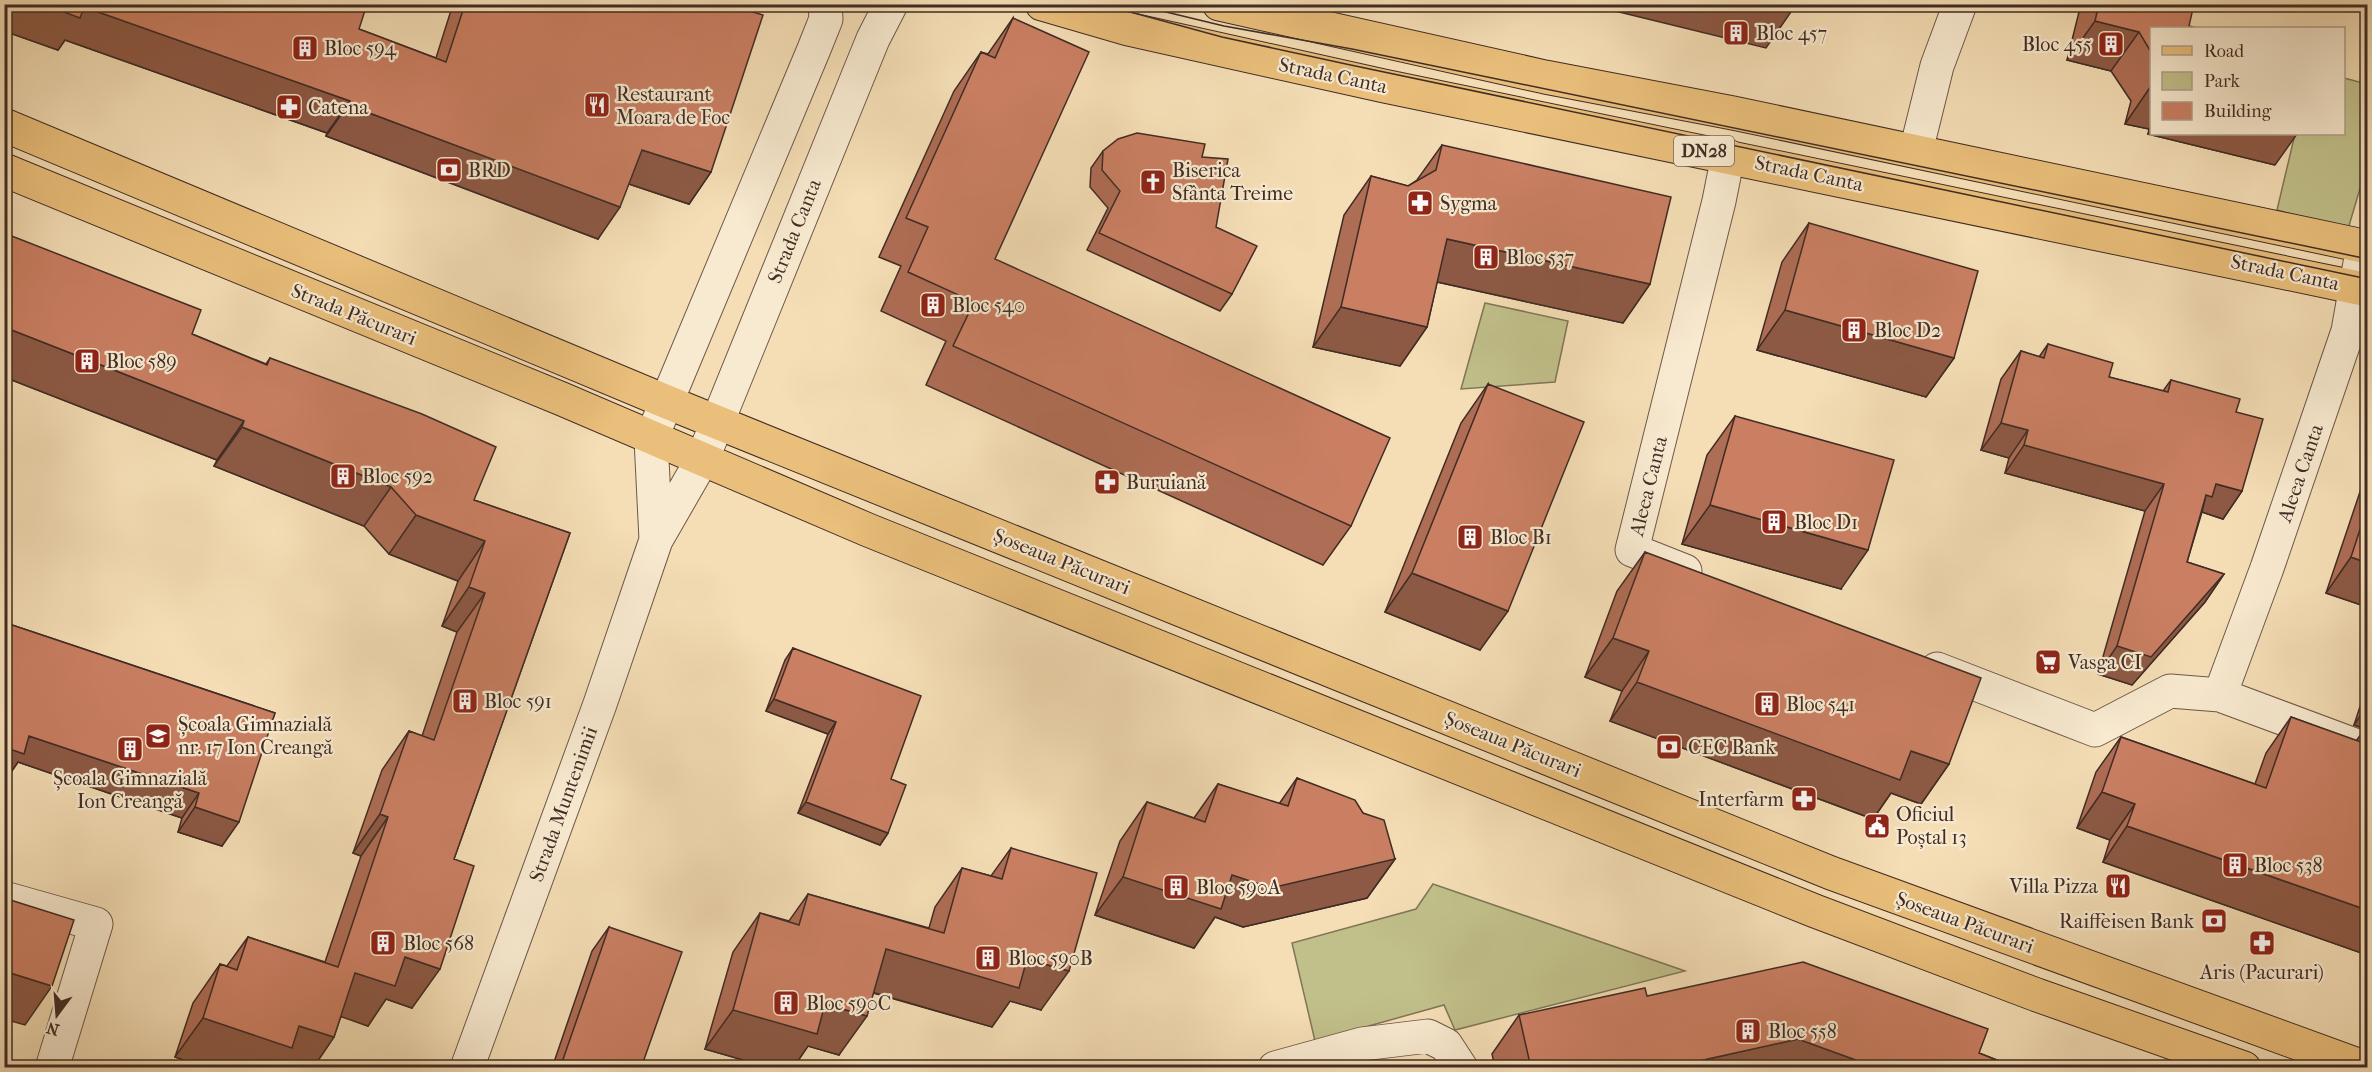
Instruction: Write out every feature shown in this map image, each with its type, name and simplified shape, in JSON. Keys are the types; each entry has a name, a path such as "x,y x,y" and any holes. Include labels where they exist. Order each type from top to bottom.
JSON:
{"main road":[{"name":"Strada Canta","path":"1042,4 1128,29 1384,86 2361,288"},
{"name":"DN28","path":"1219,4 1545,77 1733,113 2365,247"},
{"name":"Strada Păcurari","path":"4,124 667,402"},
{"name":"Strada Păcurari","path":"4,170 562,399 702,460"},
{"name":"Șoseaua Păcurari","path":"667,402 1831,873 2366,1068"},
{"path":"702,460 868,530 1815,911 2037,995 2244,1068"}],"street":[{"path":"651,439 826,19 825,4"},
{"name":"Strada Canta","path":"702,460 873,39 891,4"},
{"path":"1916,151 1937,66 1960,4"},
{"name":"Aleea Canta","path":"1707,580 1632,550 1719,201 1728,156"},
{"name":"Aleea Canta","path":"2220,695 2267,568 2348,331 2361,288 2365,247"},
{"name":"Strada Muntenimii","path":"651,439 656,540"},
{"name":"Strada Muntenimii","path":"467,1068 600,704 656,540 702,460"},
{"path":"1913,660 2095,730 2170,691 2220,695 2367,750"},
{"path":"4,898 96,924 52,1068"},
{"path":"1275,1068 1362,1044 1428,1036 1446,1045 1461,1068"}],"green space":[{"path":"2345,78 2367,84 2367,165 2348,229 2277,210 2295,135 2345,135"},
{"path":"1485,303 1568,321 1555,382 1461,389"},
{"path":"1433,884 1685,971 1455,1030 1444,1005 1315,1041 1292,943 1416,909"}],"building":[{"path":"43,4 367,4 359,29 446,62 465,4 744,4 743,9 763,15 711,172 642,150 620,207 348,105 350,101 84,7 80,18"},
{"path":"1774,4 1795,4 1793,9"},
{"path":"2099,4 2194,4 2189,26 2193,27 2150,27 2150,50 2139,32 2095,21"},
{"path":"1013,18 1089,52 995,259 1390,438 1351,526 953,346 974,302 908,272 928,227 906,218 981,52 995,58"},
{"path":"1137,133 1205,144 1202,157 1228,159 1216,227 1257,246 1232,294 1099,233 1120,191 1102,170 1103,151 1118,139"},
{"path":"1442,145 1671,197 1650,284 1447,239 1427,327 1341,307 1371,176 1408,186 1436,170"},
{"path":"1809,223 1978,271 1954,358 1785,310"},
{"path":"4,233 201,310 192,334 267,365 270,358 422,414 496,447 474,500 570,533 454,859 474,866 440,969 405,957 395,986 355,973 334,1037 299,1026 292,1048 203,1018 220,964 237,970 248,937 338,967 388,817 380,814 409,731 434,740 485,593 469,587 485,541 416,515 391,487 242,427 244,421 4,327"},
{"path":"2048,344 2113,363 2109,377 2168,392 2171,380 2240,399 2236,412 2263,419 2242,491 2216,484 2212,497 2206,495 2187,562 2224,574 2151,657 2117,646 2164,484 2024,445 2028,430 2001,423 2021,351 2044,358"},
{"name":"Bloc B1","path":"1488,384 1584,422 1508,611 1412,573"},
{"path":"1735,416 1894,460 1868,550 1710,505"},
{"path":"2367,508 2367,563 2351,557"},
{"path":"1645,552 1981,678 1949,764 1911,751 1900,780 1637,682 1649,651 1613,638"},
{"name":"Școala Gimnazială Ion Creangă","path":"12,625 275,713 239,822 195,807 199,793 29,736 24,754 4,747 4,647"},
{"path":"793,648 921,696 891,779 906,785 888,833 806,802 836,722 774,699"},
{"path":"2291,717 2361,742 2367,725 2367,910 2127,826 2135,804 2102,792 2121,737 2266,788"},
{"path":"1297,778 1355,800 1363,813 1384,820 1395,859 1271,888 1232,875 1221,909 1123,877 1147,802 1205,822 1218,784 1288,806"},
{"path":"1011,848 1097,873 1069,971 1027,959 1019,988 886,949 867,1016 825,1004 817,1034 733,1010 760,913 799,925 808,894 944,933 962,868 1002,879"},
{"path":"4,898 74,920 52,986 4,971"},
{"path":"609,927 682,952 641,1068 560,1068"},
{"path":"1803,962 1988,1029 1979,1053 2017,1068 1878,1068 1798,1039 1667,1068 1531,1068 1519,1015 1645,988 1647,996"}],"tram line":[{"path":"1101,4 1222,37 1346,64 2368,279"},
{"path":"1133,4 1224,26 1352,49 2368,259"}],"place":[{"name":"Bloc 457","path":"1736,33"},
{"name":"Bloc 455","path":"2111,44"},
{"name":"Bloc 594","path":"305,48"},
{"name":"Restaurant Moara de Foc","path":"597,105"},
{"name":"Catena","path":"289,107"},
{"name":"BRD","path":"449,170"},
{"name":"Biserica Sfânta Treime","path":"1153,182"},
{"name":"Sygma","path":"1420,203"},
{"name":"Bloc 537","path":"1486,257"},
{"name":"Bloc 540","path":"933,305"},
{"name":"Bloc D2","path":"1854,330"},
{"name":"Bloc 589","path":"87,361"},
{"name":"Bloc 592","path":"343,476"},
{"name":"Buruiană","path":"1107,482"},
{"name":"Bloc D1","path":"1774,522"},
{"name":"Bloc B1","path":"1470,537"},
{"name":"Vasga CI","path":"2048,662"},
{"name":"Bloc 591","path":"465,701"},
{"name":"Bloc 541","path":"1767,704"},
{"name":"Școala Gimnazială nr. 17 Ion Creangă","path":"158,736"},
{"name":"CEC Bank","path":"1669,747"},
{"name":"Școala Gimnazială Ion Creangă","path":"130,749"},
{"name":"Interfarm","path":"1804,799"},
{"name":"Oficiul Poștal 13","path":"1877,826"},
{"name":"Bloc 538","path":"2235,865"},
{"name":"Villa Pizza","path":"2118,886"},
{"name":"Bloc 590A","path":"1176,887"},
{"name":"Raiffeisen Bank","path":"2214,921"},
{"name":"Bloc 568","path":"383,943"},
{"name":"Aris (Pacurari)","path":"2262,943"},
{"name":"Bloc 590B","path":"988,958"},
{"name":"Bloc 590C","path":"786,1003"},
{"name":"Bloc 558","path":"1748,1031"}]}
